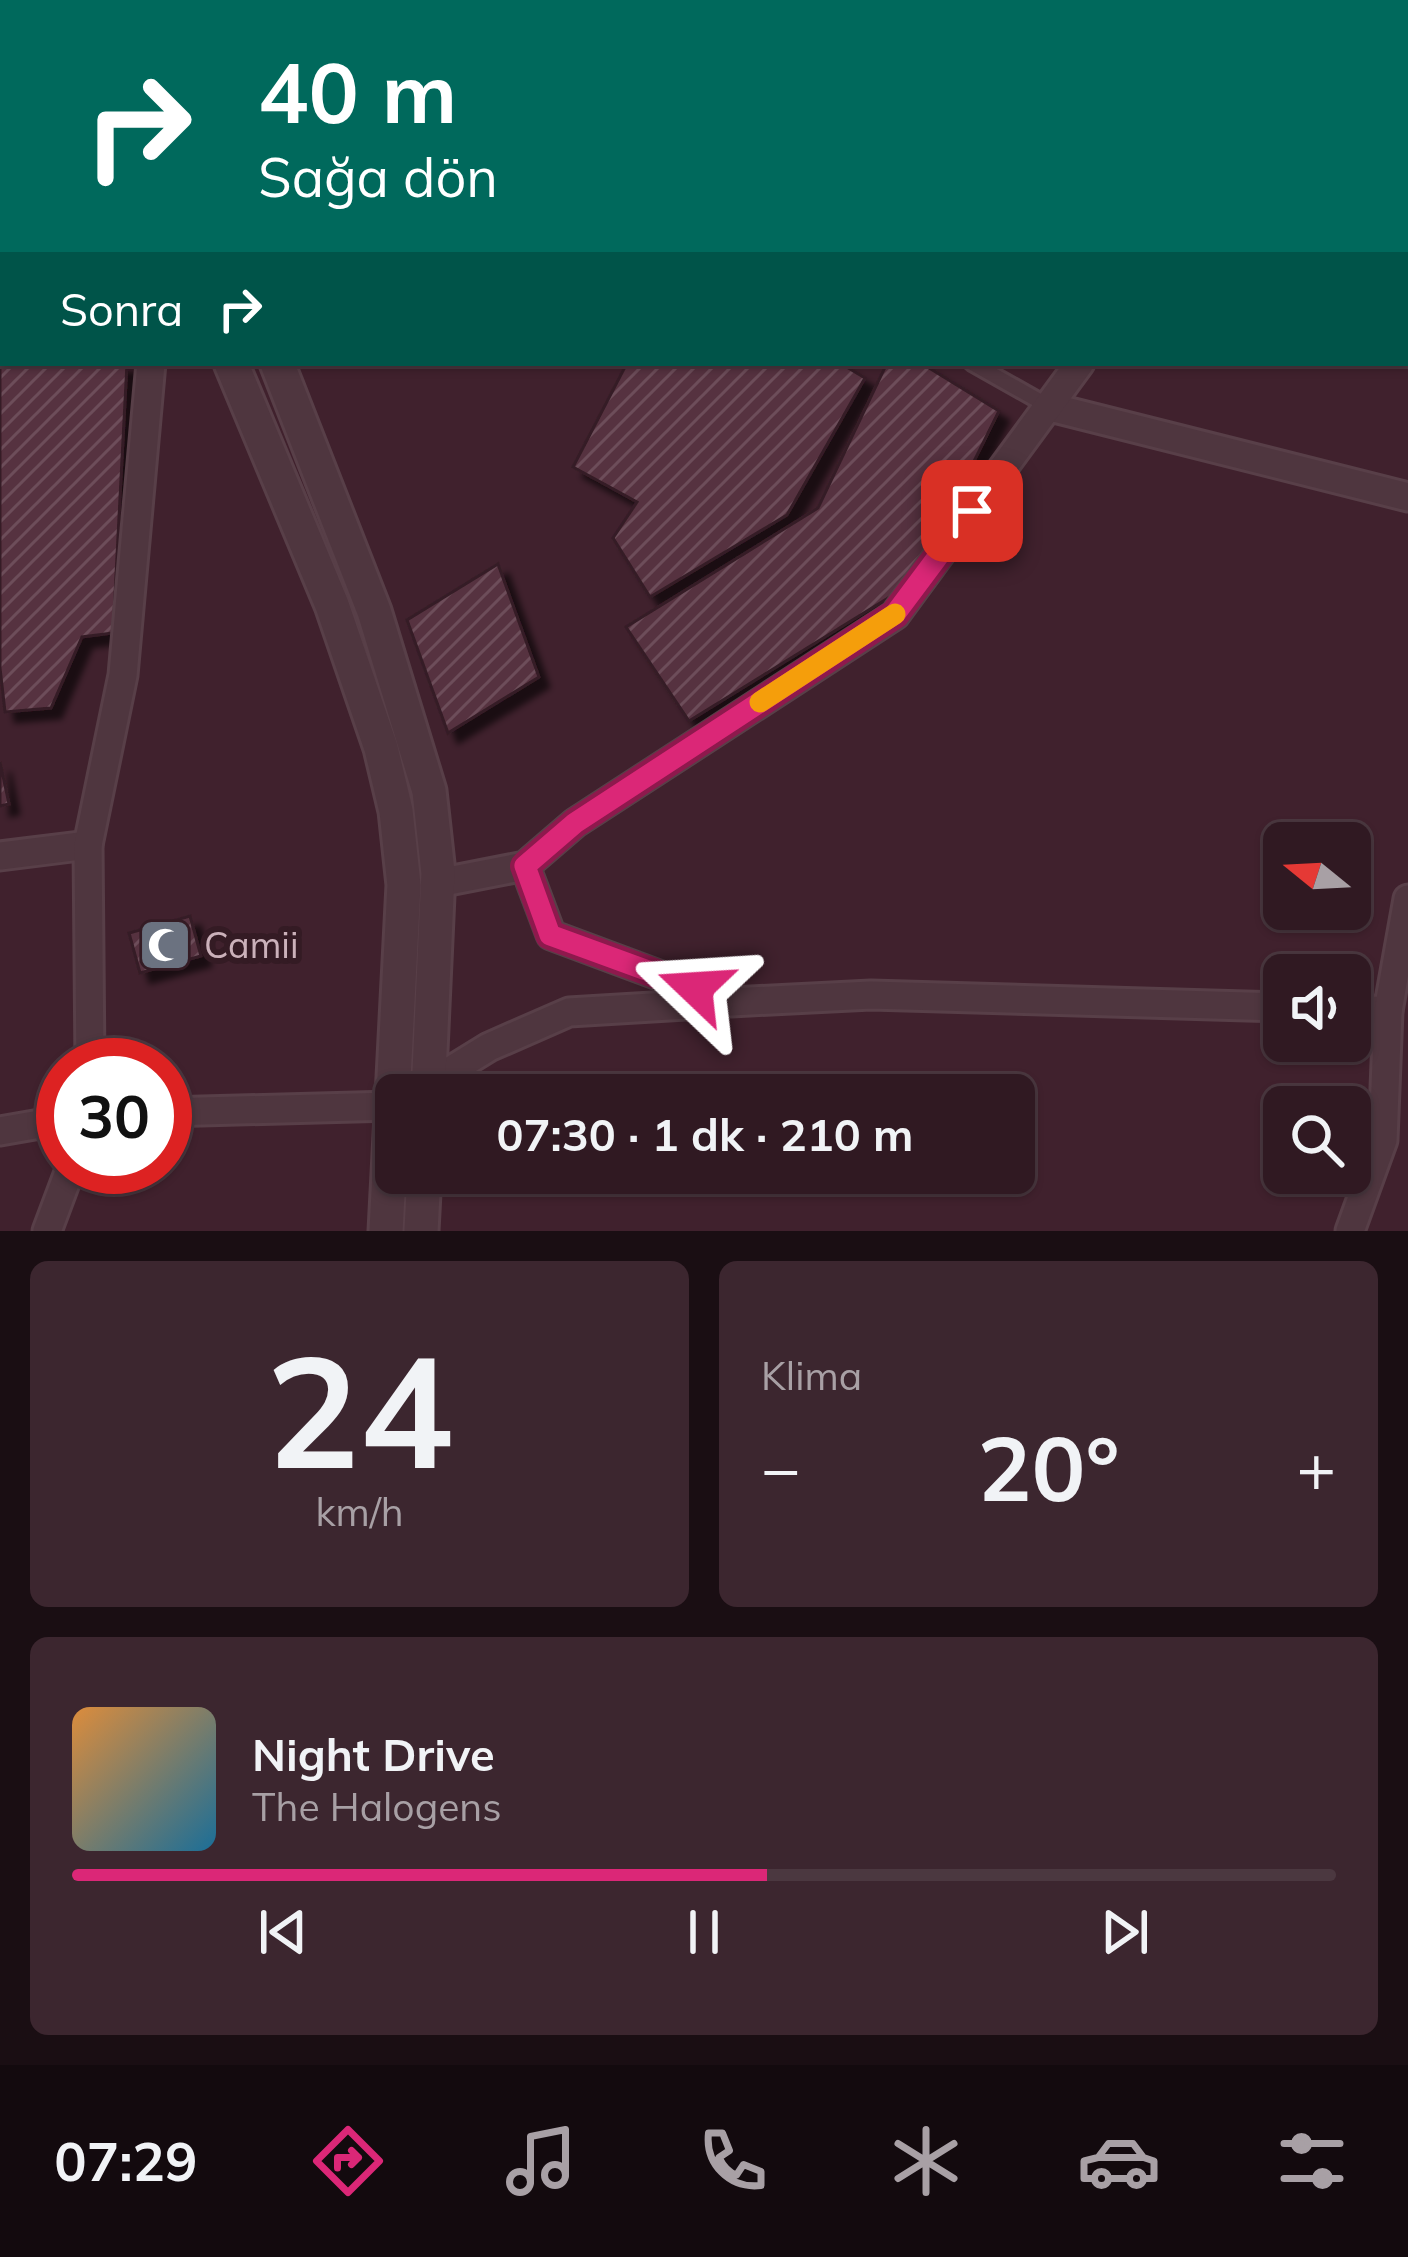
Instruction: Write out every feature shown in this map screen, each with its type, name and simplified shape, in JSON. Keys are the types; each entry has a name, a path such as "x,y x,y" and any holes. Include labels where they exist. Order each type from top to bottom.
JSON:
{"street":[{"path":"90,1038 88,845 123,675 151,366"},
{"path":"231,366 332,605 381,748 396,811 404,886 410,1074"},
{"path":"278,366 374,611 436,829 438,883 414,1074"},
{"path":"438,883 525,866 575,823 895,614 1078,366"},
{"path":"1050,406 1408,497"},
{"path":"0,856 88,845"},
{"path":"525,866 550,935 731,1002"},
{"path":"1350,1231 1383,1140 1388,1011 1408,899"},
{"path":"447,1074 489,1047 569,1012 871,995 1263,1006"},
{"path":"1371,1011 1388,1011"},
{"path":"192,1110 375,1099"},
{"path":"0,1131 36,1125"},
{"path":"47,1231 61,1194"},
{"path":"386,1231 393,1194"},
{"path":"422,1231 423,1194"}],"lane":[{"path":"977,366 1050,406"}],"building":[{"path":"0,366 127,366 113,633 82,637 51,708 5,712 0,668"},
{"path":"625,366 845,366 865,378 787,515 650,597 613,538 637,502 573,467"},
{"path":"886,366 926,366 999,411 914,582 689,721 626,627 818,508"},
{"path":"498,564 539,677 448,733 407,620"},
{"path":"0,762 9,804 0,806"},
{"name":"Camii","path":"190,916 201,956 140,973 129,933"}],"slow traffic":[{"path":"760,702 895,614"}],"place":[{"name":"Camii","path":"165,945"}],"route":[{"path":"695,988 550,935 525,866 575,823 895,614 972,511"}]}
